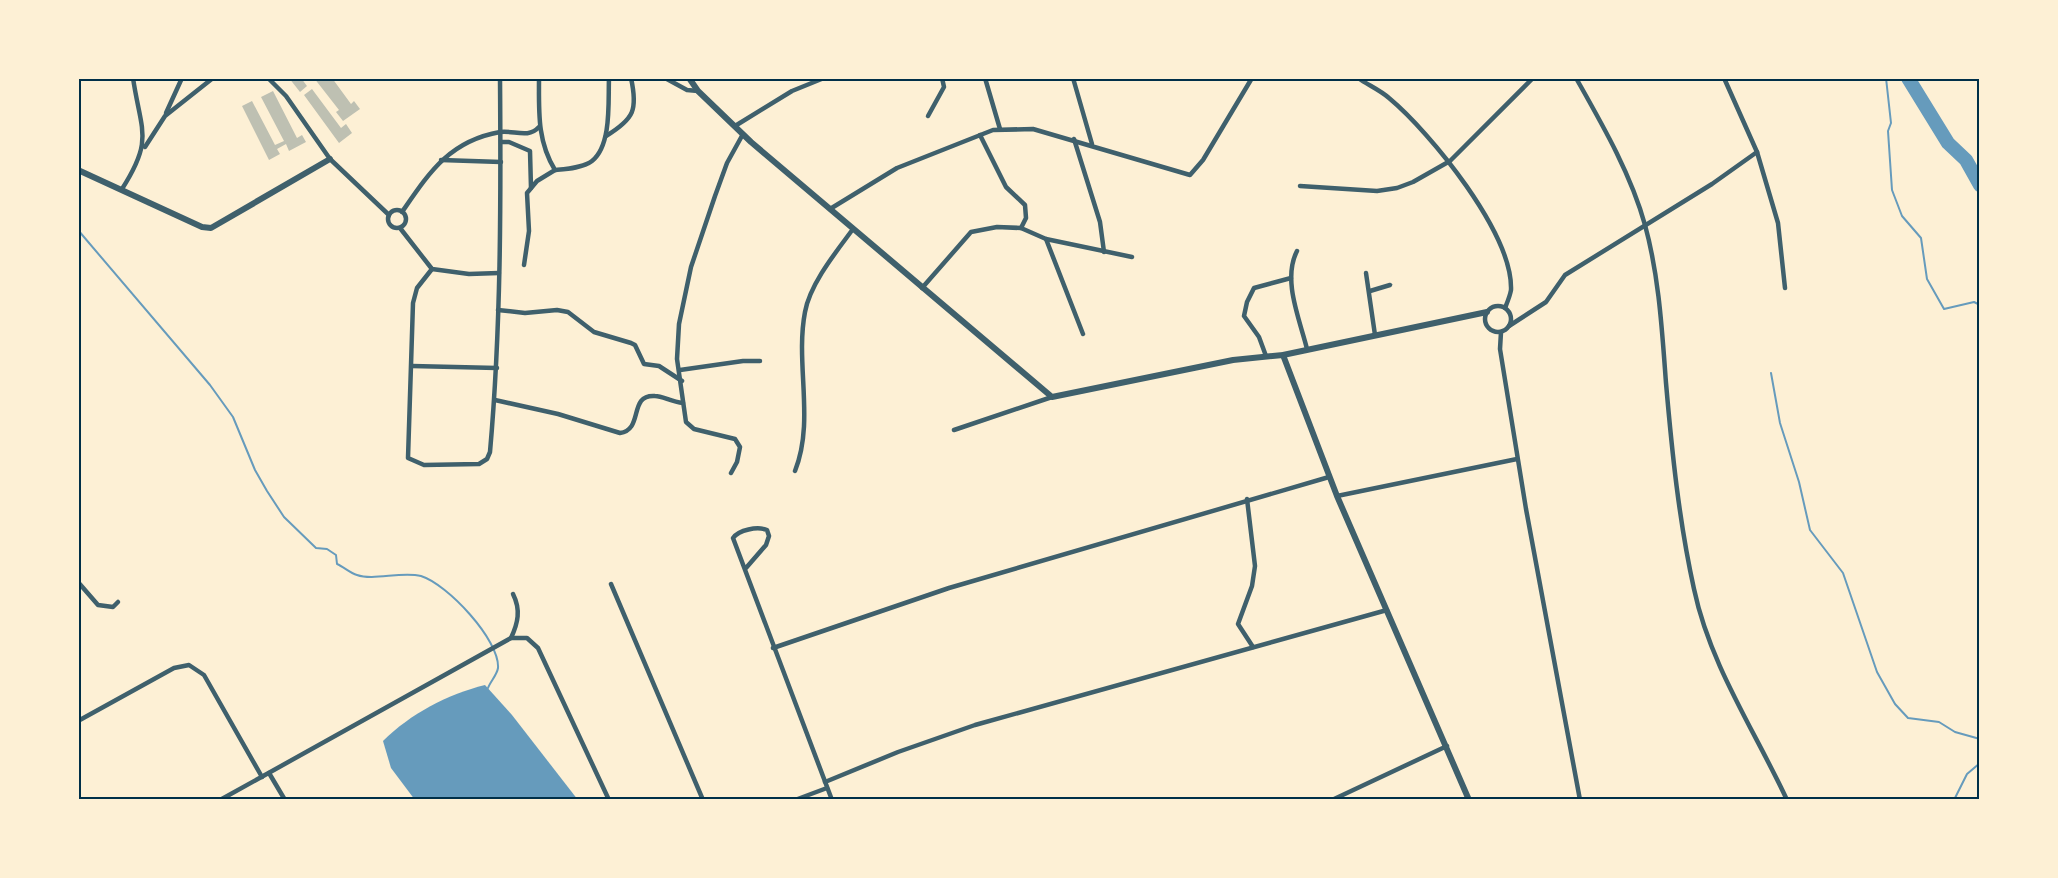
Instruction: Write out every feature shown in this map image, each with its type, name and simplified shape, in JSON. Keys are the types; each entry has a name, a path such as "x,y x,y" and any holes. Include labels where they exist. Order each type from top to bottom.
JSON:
{"street":[{"path":"133,78 143,127 144,150"},
{"path":"122,189 165,116 182,78"},
{"path":"165,116 213,78"},
{"path":"432,269 417,288 415,295 408,458 424,465 479,464 487,459 490,452 497,368 501,162 500,78"},
{"path":"539,78 539,127 546,156 555,170"},
{"path":"524,265 529,231 527,193 555,170 572,168 592,161 606,136 609,78"},
{"path":"606,136 625,125 634,112 631,78"},
{"path":"664,78 687,90 698,91"},
{"path":"689,78 698,91 743,134 1052,397"},
{"path":"735,126 792,91 824,78"},
{"path":"928,116 944,87 942,78"},
{"path":"985,78 1000,129"},
{"path":"1073,78 1092,144"},
{"path":"830,208 897,168 1000,129 1034,129 1092,144 1190,175 1203,160 1252,78"},
{"path":"1358,78 1388,96 1429,136 1476,201 1502,253 1511,291 1505,308"},
{"path":"1300,186 1377,191 1397,188 1450,162 1533,78"},
{"path":"1576,78 1603,126 1645,224 1661,321 1678,506 1694,591 1712,649 1787,800"},
{"path":"1724,78 1757,153 1778,223 1785,288"},
{"path":"272,79 330,159 389,215 389,224 400,228 432,269 469,274 499,273"},
{"path":"402,212 441,160 467,143 501,132 528,134 539,127"},
{"path":"731,473 740,454 738,442 694,429 686,422 677,358 679,324 692,267 727,163 743,134"},
{"path":"980,135 1005,187 1025,205 1026,218 1021,228"},
{"path":"1074,139 1100,222 1104,252"},
{"path":"501,142 508,141 530,151 531,188"},
{"path":"1580,800 1517,459 1500,348 1501,332 1546,302 1564,275 1712,184 1757,153"},
{"path":"78,170 202,227 211,228 330,159"},
{"path":"441,160 501,162"},
{"path":"389,215 396,210 402,212 406,222 400,228"},
{"path":"922,288 951,252 971,232 998,227 1021,228 1046,239 1132,257"},
{"path":"795,471 802,453 804,435 801,343 805,309 814,285 853,229"},
{"path":"1046,239 1083,334"},
{"path":"1297,251 1290,266 1291,278 1307,349"},
{"path":"1366,273 1375,335"},
{"path":"1266,356 1259,337 1244,316 1247,302 1254,288 1291,278"},
{"path":"1370,291 1390,285"},
{"path":"954,430 1052,397 1222,362 1283,355 1487,312 1493,307 1505,308 1510,314 1523,317"},
{"path":"498,310 525,313 557,310 568,312 594,332 635,345 644,364 659,366 682,381"},
{"path":"1487,312 1485,320 1489,328 1501,332"},
{"path":"1509,326 1510,314"},
{"path":"1283,355 1329,477 1469,800"},
{"path":"680,370 715,364 760,362"},
{"path":"412,366 497,368"},
{"path":"495,400 558,414 620,433 626,432 633,425 636,408 647,397 653,395 669,402 682,403"},
{"path":"1337,496 1517,459"},
{"path":"773,648 950,588 1247,499 1329,477"},
{"path":"1247,499 1255,566 1252,586 1238,624 1252,647"},
{"path":"746,568 766,544 769,536 767,530 762,528 735,534 734,538 773,648 832,800"},
{"path":"78,582 99,605 113,607 118,602"},
{"path":"611,584 704,800"},
{"path":"511,638 518,623 519,611 513,594"},
{"path":"825,782 898,752 975,725 1387,610"},
{"path":"220,800 511,638 527,638 538,648 609,800"},
{"path":"78,721 174,668 189,665 204,675 262,777"},
{"path":"1332,800 1341,798 1447,746"},
{"path":"269,773 285,800"},
{"path":"795,800 827,788"}],"water":[{"path":"485,685 512,715 578,800 415,800 391,768 383,741 405,722 430,706"}],"building":[{"path":"289,78 301,78 307,86 300,92"},
{"path":"314,78 332,78 351,104 354,101 360,109 343,121 336,112 339,110"},
{"path":"312,89 341,128 346,124 352,133 339,143 304,95"},
{"path":"273,91 297,138 302,135 306,142 289,151 286,144 277,149 280,154 269,160 242,106 252,101 275,145 284,141 261,97"}],"waterway":[{"path":"1886,78 1891,123 1888,131 1892,190 1902,216 1921,238 1927,279 1944,309 1974,302 1980,305"},
{"path":"1908,78 1948,143 1966,160 1980,185"},
{"path":"78,230 210,385 233,417 255,470 284,517 316,548 327,549 336,555 337,564 354,574 364,577 421,576 444,590 470,614 496,656 498,668 488,688"},
{"path":"1771,373 1780,423 1799,482 1810,530 1843,573 1877,672 1895,704 1908,718 1939,722 1955,732 1980,739"},
{"path":"1954,800 1967,774 1980,763"}]}
